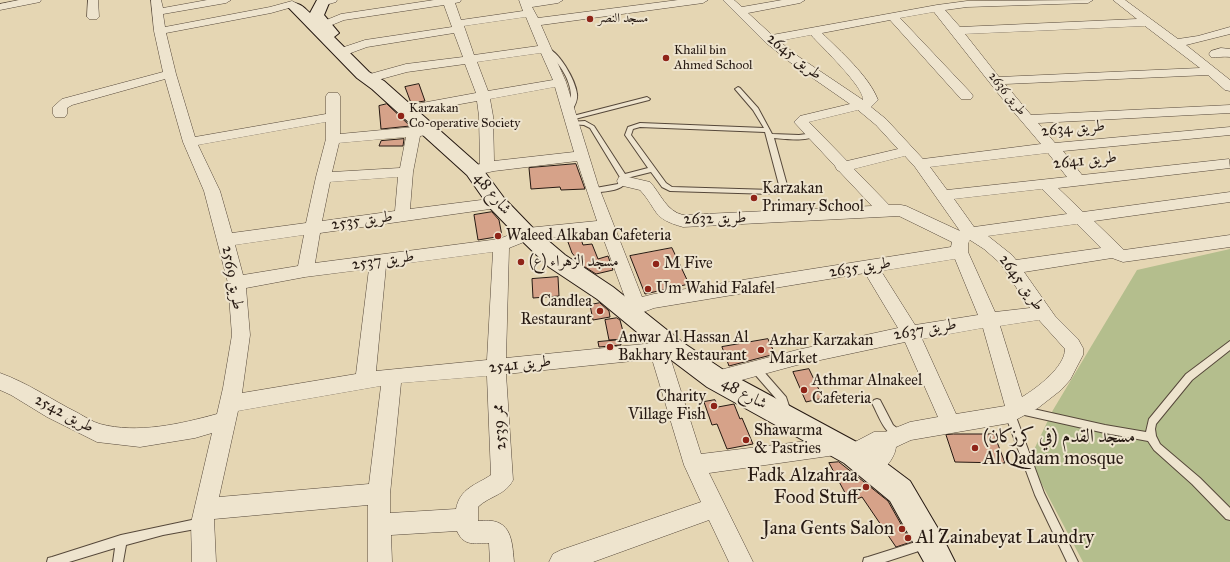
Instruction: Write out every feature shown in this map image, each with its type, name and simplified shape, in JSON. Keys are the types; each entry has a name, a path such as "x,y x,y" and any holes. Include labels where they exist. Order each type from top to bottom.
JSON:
{"street":[{"path":"0,7 36,0"},
{"path":"93,0 93,17"},
{"path":"156,6 226,0"},
{"path":"326,1 316,15 323,25 341,17 451,0 458,27 483,95 486,116 480,169 582,156"},
{"path":"348,50 365,44 458,27 529,10 558,0"},
{"path":"529,10 703,0"},
{"name":"طريق 2645","path":"728,0 769,39 881,122 920,164 944,195 964,241 989,320 998,343 1013,411 1031,402 1054,384 1063,374 1074,356 1074,348 1072,344 1054,328 1042,313 1012,268 999,252 964,241"},
{"path":"739,11 800,0"},
{"path":"769,39 964,2 1088,0"},
{"path":"1118,0 1176,43 1230,87"},
{"path":"160,31 271,10 293,3 308,8 326,1"},
{"name":"شارع 48","path":"293,3 363,75 376,81"},
{"name":"طريق 2569","path":"156,6 170,74 190,142 212,191 237,283 241,335 227,413 203,516 204,562"},
{"name":"طريق 2636","path":"937,8 958,31 996,81 1078,180"},
{"path":"529,10 560,82 593,191 607,226 632,308"},
{"path":"892,16 966,96"},
{"path":"958,31 1148,22"},
{"name":"شارع 48","path":"323,25 405,110 421,131 480,169 497,203 527,234 557,261 632,308 667,350 716,379 846,450 871,468 900,491 935,552"},
{"path":"1176,43 1200,39 1230,30"},
{"path":"814,31 871,95 870,102 860,106 803,119 802,124 885,210"},
{"path":"376,81 406,68 546,49"},
{"path":"1214,54 1221,52 1230,53"},
{"path":"996,81 1211,71"},
{"path":"60,114 60,107 67,102 170,74"},
{"path":"405,110 560,82"},
{"path":"306,271 323,177 333,139 332,96"},
{"path":"1028,119 1230,109"},
{"path":"190,142 332,117"},
{"path":"333,139 421,131 406,172 402,216"},
{"name":"طريق 2634","path":"920,164 1053,148 1230,131"},
{"path":"842,167 908,151"},
{"name":"طريق 2641","path":"944,195 1229,164"},
{"path":"323,177 406,172"},
{"name":"طريق 2632","path":"623,179 645,186 660,209 675,219 683,221 901,210 964,241"},
{"path":"1045,184 1116,254"},
{"name":"طريق 2635","path":"632,308 662,300 870,267 964,241 1079,218 1230,197"},
{"name":"طريق 2535","path":"226,240 497,203"},
{"name":"طريق 2537","path":"237,283 306,271 501,244 527,234 607,226"},
{"path":"1012,268 1116,254 1123,256 1230,242"},
{"name":"ممر 2539","path":"467,519 468,505 474,495 495,486 502,480 496,367 501,244"},
{"path":"366,381 378,262"},
{"path":"870,267 910,332 951,424"},
{"name":"طريق 2637","path":"716,379 844,346 910,332 1042,313"},
{"path":"667,350 694,465 741,562"},
{"name":"طريق 2541","path":"227,413 392,376 667,350"},
{"path":"380,562 379,494 392,376"},
{"name":"طريق 2542","path":"0,381 18,389 54,411 97,433 140,438 195,429 227,413"},
{"path":"694,465 846,450 874,441 892,438 910,431 1013,411"},
{"path":"871,468 886,452 892,438"},
{"path":"203,516 379,494"},
{"path":"561,562 714,508"},
{"path":"379,525 467,519 467,527 472,533 490,530 500,536 502,562"}],"lane":[{"path":"546,49 559,59 573,90 571,118"},
{"path":"738,89 756,109 769,133 782,184 781,189 776,192 674,189 664,185 628,135 628,130 633,126 640,125 769,133 799,137 814,135"},
{"path":"571,118 647,99"},
{"path":"571,118 592,127 623,179"},
{"path":"593,191 620,186 623,179 653,169"},
{"path":"1230,345 1189,376 1152,422 1150,429 1151,437 1157,448 1196,481 1230,515"},
{"path":"754,368 783,400 786,412 785,417"},
{"path":"877,403 890,428 892,438"},
{"path":"1013,411 1151,437"},
{"name":"طريق 2645","path":"1013,411 1040,495 1073,562"},
{"path":"52,562 121,540 165,529 203,516"},
{"path":"118,562 121,540"},
{"path":"868,562 935,552"}],"green space":[{"path":"1230,249 1230,562 1083,562 1029,460 1053,410 1137,270"}],"building":[{"path":"419,84 425,101 411,103 405,87"},
{"path":"387,104 410,126 381,129 379,106"},
{"path":"404,139 403,146 379,146 381,141"},
{"path":"576,164 585,189 561,190 560,187 531,189 529,168"},
{"path":"492,212 499,220 502,236 478,240 474,215"},
{"path":"581,239 583,245 592,244 598,259 608,256 613,270 596,274 582,265 572,253 568,242"},
{"name":"M Five","path":"672,248 689,284 645,294 630,256"},
{"path":"558,277 559,296 533,298 532,279"},
{"name":"Candlea Restaurant","path":"600,303 609,311 610,317 593,320 590,305"},
{"path":"617,318 620,320 625,339 609,340 605,320"},
{"path":"768,339 775,354 729,366 722,347"},
{"path":"620,340 621,345 599,347 598,342"},
{"path":"809,369 823,398 806,402 793,372"},
{"path":"715,400 718,407 734,404 740,419 742,418 753,444 727,449 717,424 712,425 704,402"},
{"name":"مسجد القدم (في كرزكان) Al Qadam mosque","path":"994,434 1005,463 955,462 946,435"},
{"path":"839,462 888,501 911,542 896,547 862,497 850,502 829,463"}],"place":[{"name":"مسجد النصر","path":"590,19"},
{"name":"Khalil bin Ahmed School","path":"666,58"},
{"name":"Karzakan Co-operative Society","path":"401,116"},
{"name":"Karzakan Primary School","path":"754,198"},
{"name":"Waleed Alkaban Cafeteria","path":"498,236"},
{"name":"مسجد الزهراء (ع)","path":"521,262"},
{"name":"M Five","path":"656,264"},
{"name":"Um Wahid Falafel","path":"648,289"},
{"name":"Candlea Restaurant","path":"600,311"},
{"name":"Anwar Al Hassan Al Bakhary Restaurant","path":"610,347"},
{"name":"Azhar Karzakan Market","path":"761,350"},
{"name":"Athmar Alnakeel Cafeteria","path":"804,390"},
{"name":"Charity Village Fish","path":"714,406"},
{"name":"Shawarma & Pastries","path":"746,440"},
{"name":"مسجد القدم (في كرزكان) Al Qadam mosque","path":"975,448"},
{"name":"Fadk Alzahraa Food Stuff","path":"866,487"},
{"name":"Jana Gents Salon","path":"902,529"},
{"name":"Al Zainabeyat Laundry","path":"908,538"}]}
